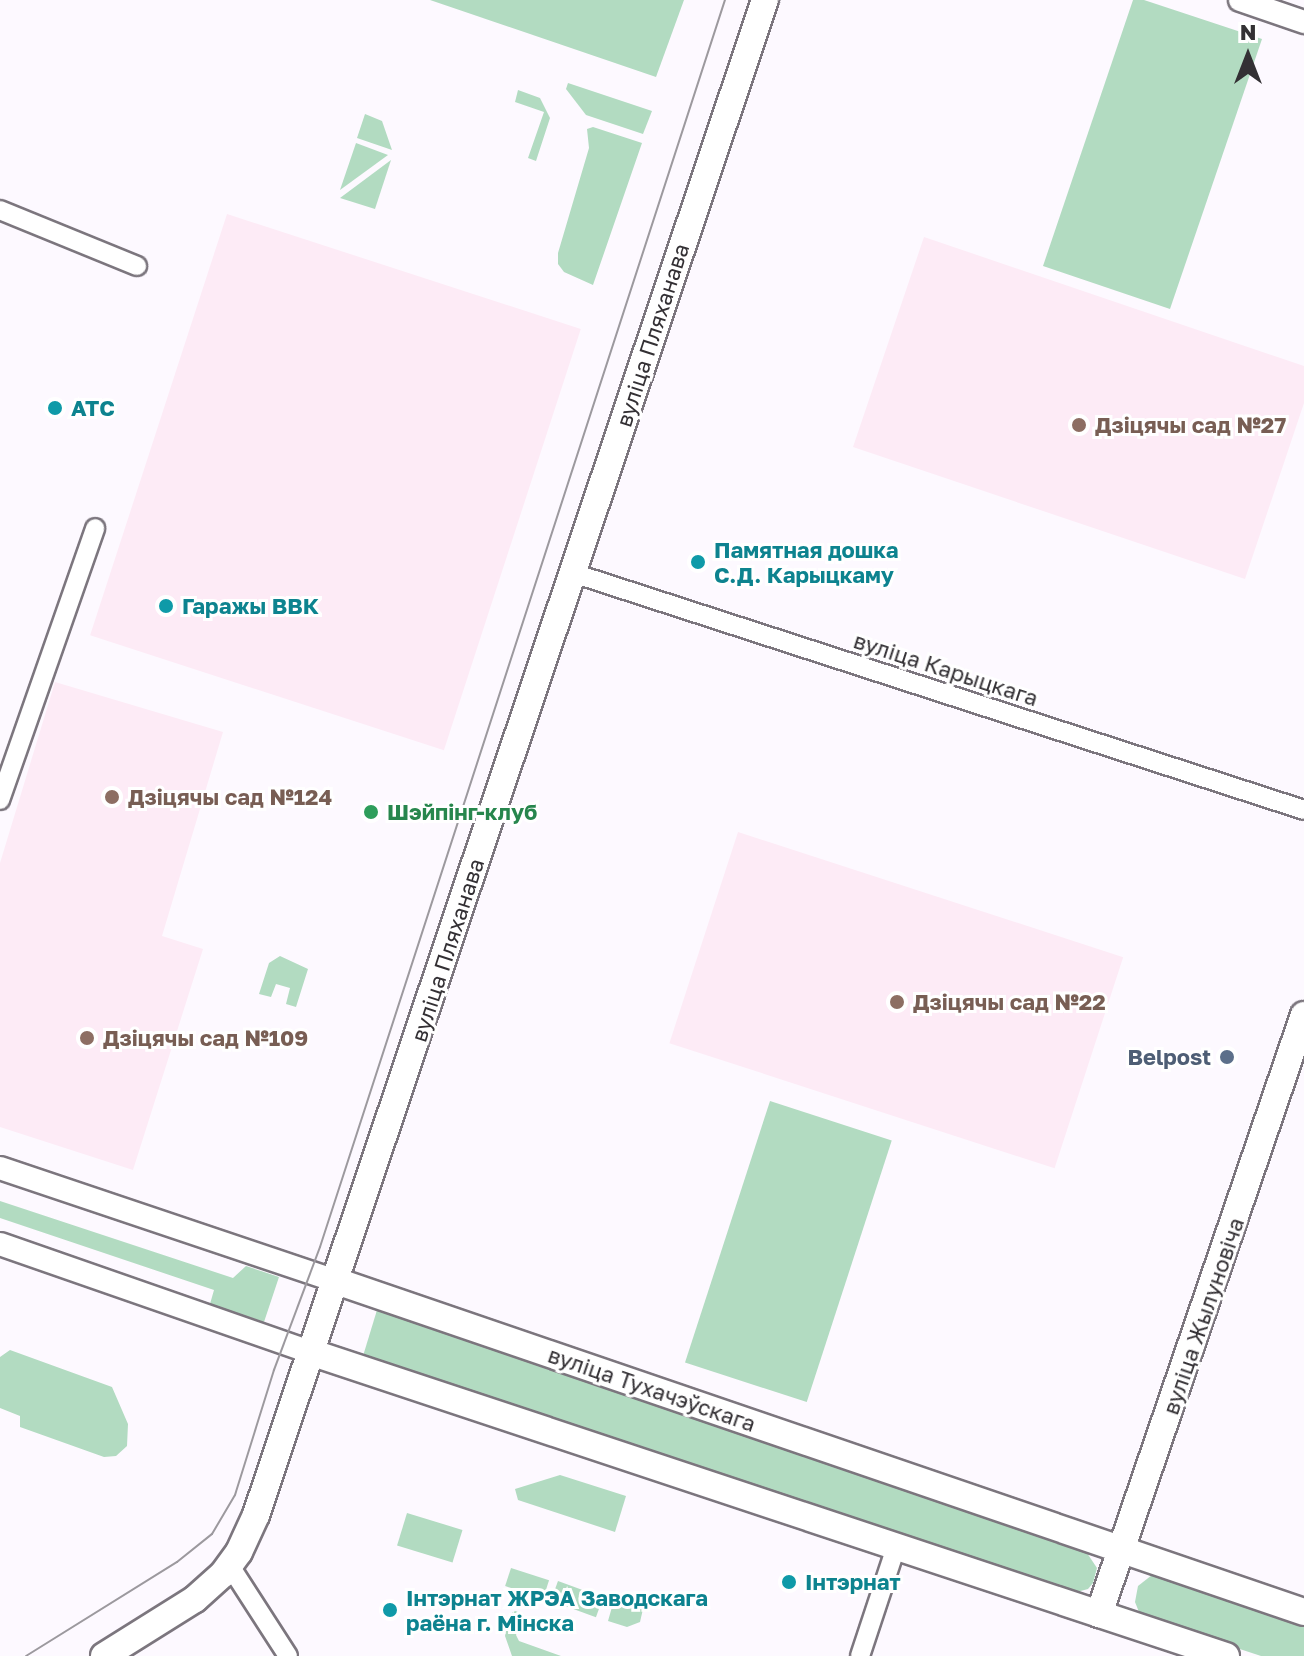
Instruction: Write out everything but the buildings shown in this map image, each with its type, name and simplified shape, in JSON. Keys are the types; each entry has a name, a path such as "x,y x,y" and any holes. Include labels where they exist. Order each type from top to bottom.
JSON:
{"main road":[{"name":"вуліца Пляханава","path":"104,1656 195,1599 230,1566 256,1515 313,1353 765,0"},
{"name":"вуліца Жылуновіча","path":"1099,1614 1304,1015"},
{"name":"вуліца Тухачэўскага","path":"336,1281 1304,1612"},
{"path":"313,1353 1226,1656"}],"street":[{"path":"1240,0 1304,22"},
{"path":"0,210 137,266"},
{"path":"0,800 95,528"},
{"name":"вуліца Карыцкага","path":"573,573 1304,810"},
{"name":"вуліца Тухачэўскага","path":"0,1168 336,1281"},
{"path":"0,1244 313,1353"},
{"path":"860,1656 896,1547"},
{"path":"230,1566 288,1656"}],"shaded area":[{"path":"227,214 581,329 444,750 90,635"},
{"name":"Дзіцячы сад №27","path":"924,237 1304,366 1304,403 1245,579 853,447"},
{"path":"55,682 223,732 162,936 203,949 133,1170 0,1127 0,863"},
{"name":"Дзіцячы сад №22","path":"738,832 1123,957 1055,1168 669,1043"}],"green space":[{"path":"430,0 684,0 656,77"},
{"path":"1133,0 1144,0 1262,39 1170,309 1043,266"},
{"path":"568,83 652,111 643,134 586,115 566,89"},
{"path":"518,90 540,98 550,118 536,161 528,158 544,112 515,102"},
{"path":"365,114 382,121 392,150 357,138"},
{"path":"593,127 642,143 593,285 564,272 558,264 558,253 589,148 587,129"},
{"path":"356,143 388,155 340,190"},
{"path":"391,160 375,209 340,198"},
{"path":"280,956 308,969 296,1007 286,1004 290,988 276,984 271,997 259,994 269,963"},
{"path":"770,1101 892,1141 807,1402 685,1363"},
{"path":"0,1201 233,1278 246,1266 279,1277 264,1322 210,1304 214,1290 0,1218"},
{"path":"377,1310 1083,1547 1097,1568 1093,1583 1088,1589 1073,1593 363,1356"},
{"path":"10,1350 112,1387 128,1424 127,1446 116,1456 104,1457 20,1427 20,1416 0,1408 0,1357"},
{"path":"560,1475 626,1496 615,1532 518,1500 515,1489"},
{"path":"407,1513 462,1530 453,1562 397,1546"},
{"path":"511,1568 549,1580 543,1598 505,1586"},
{"path":"1152,1575 1304,1623 1304,1656 1261,1656 1149,1619 1139,1612 1135,1602 1138,1586"},
{"path":"558,1581 603,1597 596,1617 551,1601"},
{"path":"614,1600 643,1609 640,1622 627,1627 608,1621"},
{"path":"515,1611 524,1614 516,1635 519,1641 561,1656 512,1656 505,1636 509,1615"}],"tram line":[{"path":"26,1656 177,1562 212,1534 235,1495 274,1370 320,1247 725,0"}],"place":[{"name":"АТС","path":"55,408"},
{"name":"Дзіцячы сад №27","path":"1079,425"},
{"name":"Памятная дошка С.Д. Карыцкаму","path":"698,562"},
{"name":"Гаражы ВВК","path":"166,606"},
{"name":"Дзіцячы сад №124","path":"112,797"},
{"name":"Шэйпінг-клуб","path":"371,812"},
{"name":"Дзіцячы сад №22","path":"897,1002"},
{"name":"Дзіцячы сад №109","path":"87,1038"},
{"name":"Belpost","path":"1227,1057"},
{"name":"Інтэрнат","path":"789,1582"},
{"name":"Інтэрнат ЖРЭА Заводскага раёна г. Мінска","path":"390,1610"}]}
